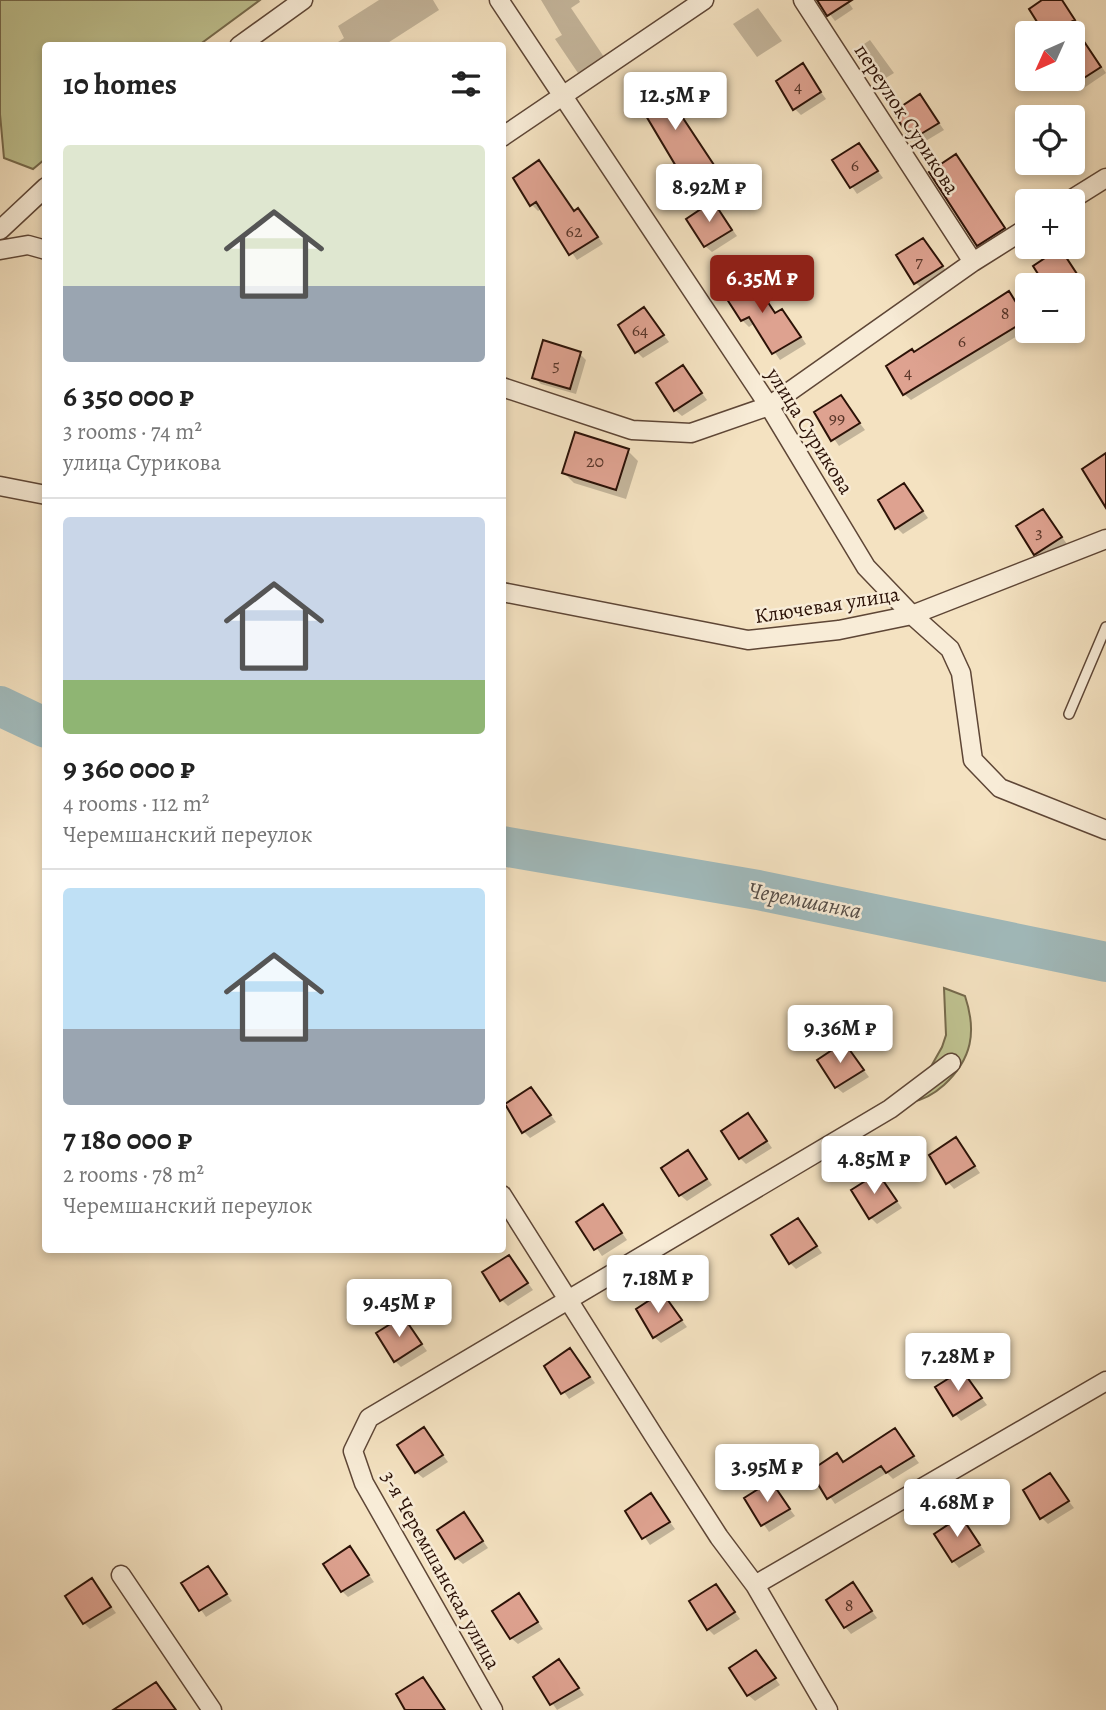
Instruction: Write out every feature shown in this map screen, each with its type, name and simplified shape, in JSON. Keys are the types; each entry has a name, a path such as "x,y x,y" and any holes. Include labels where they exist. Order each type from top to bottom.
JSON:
{"street":[{"path":"245,42 303,0"},
{"name":"улица Сурикова","path":"499,0 769,406 866,567 912,615 950,649 961,673 973,760 1000,788 1106,830"},
{"path":"506,133 704,0"},
{"name":"переулок Сурикова","path":"803,0 973,262"},
{"path":"1085,191 1106,178"},
{"path":"0,230 42,191"},
{"path":"506,388 632,430 691,433 769,406 973,262 1015,236"},
{"path":"0,250 28,245 42,249"},
{"path":"0,486 42,494"},
{"name":"Ключевая улица","path":"506,593 748,639 839,630 912,615 1106,539"},
{"path":"568,1299 890,1110 951,1063"},
{"path":"506,1201 719,1537 755,1585 828,1710"},
{"name":"3-я Черемшанская улица","path":"493,1710 364,1483 353,1451 369,1418 568,1299"},
{"path":"755,1585 1106,1381"},
{"path":"121,1575 212,1710"}],"lane":[{"path":"1069,714 1106,627"}],"green space":[{"path":"0,0 260,0 203,42 42,42 42,162 33,169 4,158 0,114"},
{"path":"944,988 965,996 971,1021 970,1044 961,1065 944,1085 929,1096 911,1102 946,1035"}],"building":[{"path":"817,0 852,0 827,16"},
{"path":"1042,0 1062,0 1075,20 1036,21 1029,9"},
{"path":"1085,43 1101,67 1085,77"},
{"path":"803,63 821,92 793,110 776,81"},
{"path":"663,82 714,165 686,183 636,99"},
{"path":"920,94 939,123 911,140 893,112"},
{"path":"859,143 878,171 850,188 832,160"},
{"path":"956,154 1005,228 977,246 929,172"},
{"path":"539,160 574,211 578,208 598,237 569,255 536,202 530,206 513,178"},
{"path":"713,201 732,230 704,247 686,219"},
{"path":"923,238 943,266 914,284 896,255"},
{"path":"1044,259 1067,259 1076,273 1037,273 1033,266"},
{"path":"750,275 775,313 782,309 801,337 772,354 749,317 741,321 723,293"},
{"path":"1009,291 1015,301 1015,327 903,395 886,366 912,349 914,352"},
{"path":"644,307 664,335 635,353 618,325"},
{"path":"543,340 581,352 570,389 532,378"},
{"path":"683,365 702,393 674,411 656,383"},
{"path":"841,395 860,423 831,441 814,412"},
{"path":"575,432 629,449 616,490 562,473"},
{"path":"1106,453 1106,508 1082,469"},
{"path":"904,483 923,511 895,529 878,500"},
{"path":"1043,509 1062,537 1034,555 1016,526"},
{"path":"844,1042 864,1070 835,1088 817,1060"},
{"path":"531,1087 551,1115 522,1133 506,1103"},
{"path":"748,1113 767,1141 739,1159 721,1131"},
{"path":"956,1137 975,1166 946,1184 929,1155"},
{"path":"688,1150 707,1179 679,1196 661,1168"},
{"path":"878,1173 897,1201 869,1219 851,1190"},
{"path":"603,1204 622,1233 594,1250 576,1222"},
{"path":"798,1218 817,1246 789,1264 771,1235"},
{"path":"509,1255 528,1283 500,1301 482,1272"},
{"path":"662,1292 682,1320 653,1338 636,1309"},
{"path":"403,1316 422,1344 394,1362 376,1333"},
{"path":"570,1348 590,1377 561,1394 544,1366"},
{"path":"962,1370 982,1398 953,1416 935,1387"},
{"path":"424,1427 443,1455 415,1473 397,1445"},
{"path":"895,1428 914,1456 886,1473 881,1466 827,1499 810,1471 837,1453 843,1462"},
{"path":"1050,1473 1069,1501 1040,1519 1023,1490"},
{"path":"771,1481 790,1509 761,1526 744,1498"},
{"path":"651,1493 670,1522 642,1539 625,1511"},
{"path":"464,1512 483,1541 455,1559 437,1530"},
{"path":"961,1516 980,1545 952,1562 934,1534"},
{"path":"350,1546 369,1575 341,1592 323,1564"},
{"path":"208,1566 227,1594 199,1611 181,1583"},
{"path":"92,1578 111,1607 83,1624 65,1596"},
{"path":"853,1582 872,1611 844,1628 826,1600"},
{"path":"716,1584 735,1612 707,1630 689,1601"},
{"path":"519,1593 538,1622 510,1639 492,1611"},
{"path":"756,1650 776,1678 747,1696 729,1668"},
{"path":"559,1659 579,1688 550,1705 533,1677"},
{"path":"423,1677 445,1710 405,1710 396,1694"},
{"path":"156,1682 176,1710 113,1710"}],"waterway":[{"name":"Черемшанка","path":"0,706 42,726"},
{"name":"Черемшанка","path":"506,847 758,890 1106,962"}]}
